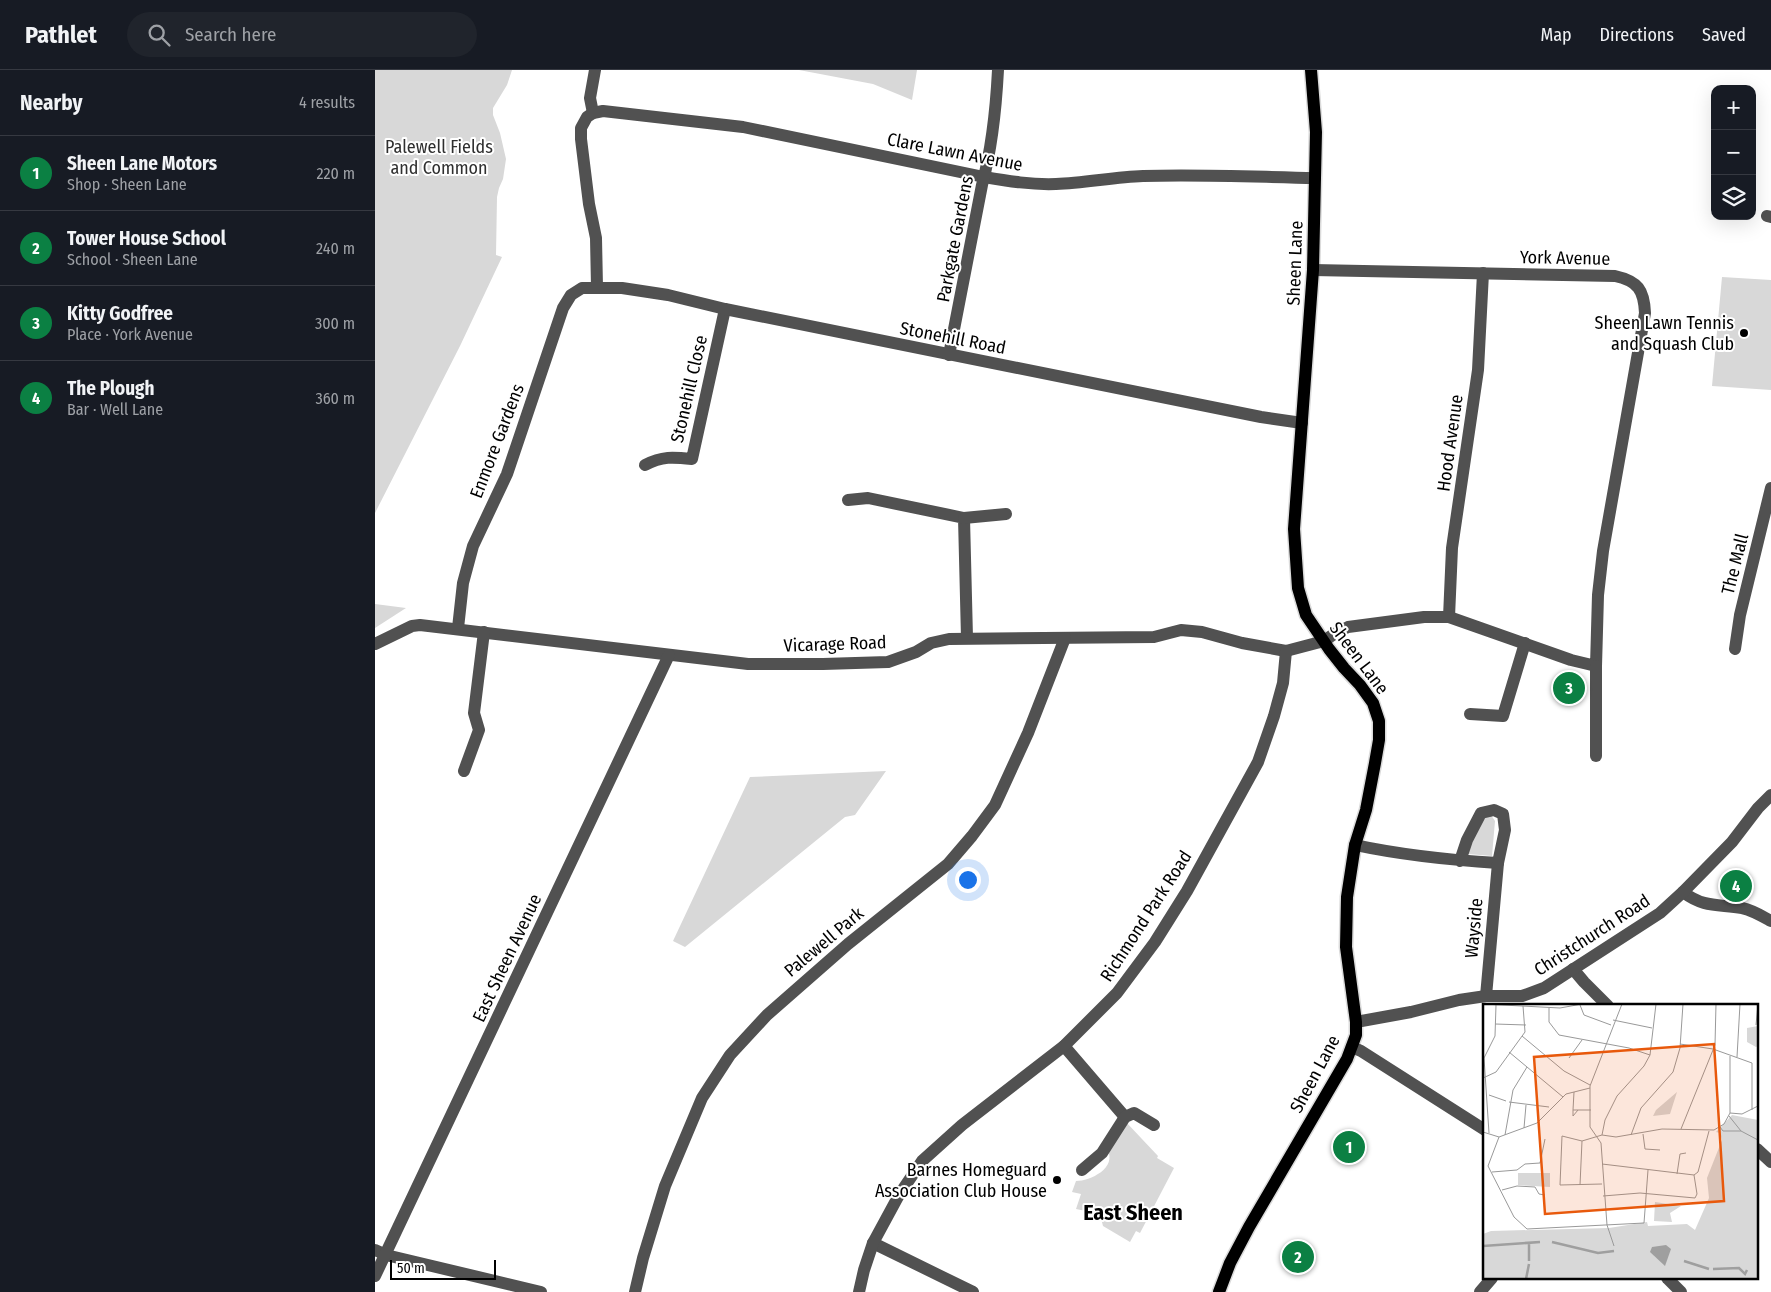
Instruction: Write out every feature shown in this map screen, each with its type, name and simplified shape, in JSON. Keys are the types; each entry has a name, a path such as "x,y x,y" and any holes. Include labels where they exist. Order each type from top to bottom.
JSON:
{"main road":[{"name":"Sheen Lane","path":"1219,1292 1249,1227 1347,1059 1352,1047 1356,1022 1347,947 1347,897 1355,845 1366,810 1379,740 1379,721 1373,703 1323,641 1306,615 1298,588 1294,529 1313,270 1316,132 1311,70"}],"street":[{"path":"595,70 590,98 593,113 587,117 581,128 581,138 589,204 596,238 597,287"},
{"name":"Parkgate Gardens","path":"949,355 987,169 996,102 998,70"},
{"name":"Clare Lawn Avenue","path":"593,113 603,111 619,112 743,127 984,178 1023,184 1093,182 1141,176 1177,175 1315,178"},
{"name":"York Avenue","path":"1313,270 1615,276 1630,279 1645,298 1641,340 1603,551 1598,595 1596,756"},
{"name":"Hood Avenue","path":"1449,617 1452,548 1478,370 1483,273"},
{"name":"Stonehill Road","path":"597,287 622,288 659,294 949,355 1261,417 1302,423"},
{"name":"Enmore Gardens","path":"458,628 463,583 473,546 507,474 563,308 571,295 582,288 597,287"},
{"name":"Stonehill Close","path":"645,465 657,459 672,457 692,459 725,309"},
{"name":"The Mall","path":"1735,649 1740,614 1771,488"},
{"path":"848,500 868,498 964,518 1006,514"},
{"path":"964,518 967,638"},
{"path":"1323,641 1348,627 1424,617 1449,617 1571,660 1596,666"},
{"name":"Vicarage Road","path":"375,644 412,626 420,625 458,628 748,664 823,664 888,662 916,652 931,643 949,638 1154,637 1181,630 1202,632 1286,651 1323,641"},
{"path":"464,771 479,730 474,713 484,632"},
{"name":"Palewell Park","path":"635,1292 662,1194 702,1098 731,1055 767,1016 848,944 948,864 972,836 995,805 1028,733 1065,638"},
{"path":"1470,714 1503,716 1525,643"},
{"name":"Richmond Park Road","path":"859,1292 873,1243 899,1195 922,1161 961,1125 1064,1046 1117,994 1155,942 1187,891 1258,762 1283,683 1286,651"},
{"name":"East Sheen Avenue","path":"375,1276 380,1252 669,655"},
{"name":"Christchurch Road","path":"1356,1022 1411,1012 1459,1000 1486,996 1522,996 1544,988 1660,914 1732,842 1758,808 1771,795"},
{"name":"Wayside","path":"1461,861 1467,840 1481,814 1494,810 1503,814 1505,830 1498,863 1486,996"},
{"path":"1355,845 1395,854 1498,863"},
{"path":"1683,892 1694,901 1709,905 1745,909 1771,921"},
{"path":"1573,969 1606,1004"},
{"path":"1064,1046 1125,1116"},
{"path":"1352,1047 1483,1129"},
{"path":"1082,1170 1102,1153 1125,1116 1134,1113 1154,1125"},
{"path":"1759,1151 1771,1162"},
{"path":"873,1243 973,1292"},
{"path":"380,1252 541,1292"},
{"path":"1480,1292 1490,1280"},
{"path":"1669,1280 1681,1292"}],"green space":[{"name":"Palewell Fields and Common","path":"375,70 512,70 507,85 493,108 493,115 500,133 506,159 503,179 497,197 496,255 502,257 460,346 375,513"},
{"path":"799,70 917,70 912,100 873,84"},
{"name":"Sheen Lawn Tennis and Squash Club","path":"1722,277 1771,280 1771,390 1712,386"},
{"path":"375,604 406,608 375,628"},
{"path":"886,771 855,815 845,817 685,947 673,941 750,777"},
{"path":"1491,815 1495,821 1492,856 1468,854 1480,819"},
{"path":"1125,1121 1158,1156 1157,1158 1174,1168 1140,1233 1136,1231 1130,1242 1103,1226 1100,1214 1076,1209 1081,1194 1072,1192 1076,1181 1095,1176 1106,1167 1109,1162 1107,1149"}],"place":[{"name":"Sheen Lawn Tennis and Squash Club","path":"1744,333"},
{"name":"Kitty Godfree","path":"1569,688"},
{"name":"The Plough","path":"1736,886"},
{"name":"Sheen Lane Motors","path":"1349,1147"},
{"name":"Barnes Homeguard Association Club House","path":"1057,1180"},
{"name":"Tower House School","path":"1298,1257"}],"district":[{"name":"East Sheen","path":"1133,1212"}]}
